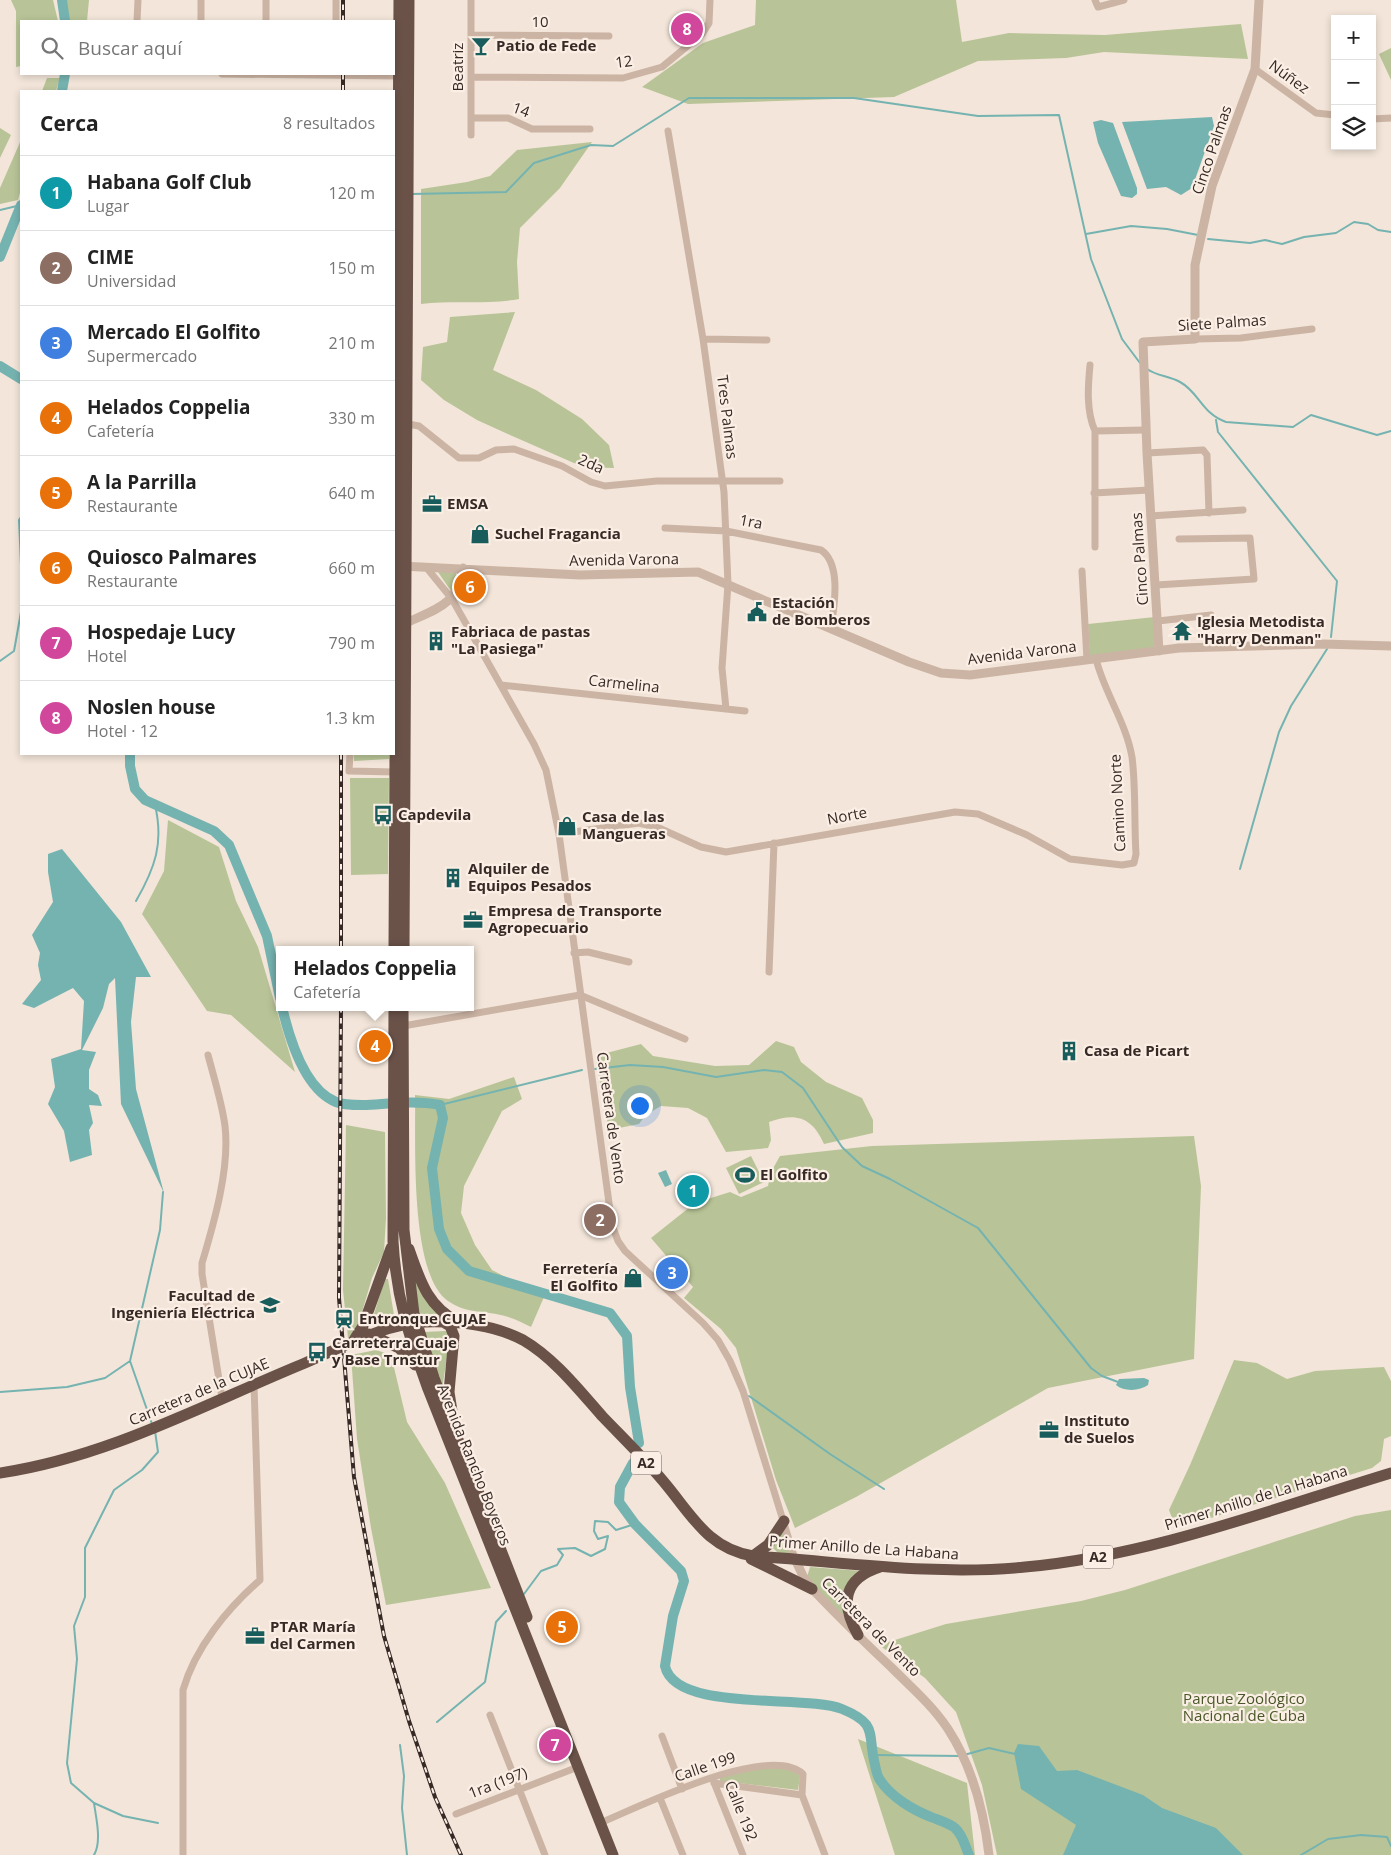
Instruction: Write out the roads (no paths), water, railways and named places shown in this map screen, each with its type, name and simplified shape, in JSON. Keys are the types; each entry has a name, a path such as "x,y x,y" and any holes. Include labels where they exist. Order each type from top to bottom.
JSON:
{"highway":[{"path":"399,0 399,76 403,187"},
{"path":"395,507 409,0"},
{"path":"398,422 406,567 404,946"},
{"path":"394,946 395,755"},
{"name":"Avenida Rancho Boyeros","path":"394,1011 399,1068 399,1231 410,1324 428,1389 578,1767 620,1855"},
{"name":"Avenida Rancho Boyeros","path":"399,1068 404,1026 403,1011"},
{"path":"352,1343 364,1320 399,1231"},
{"path":"399,1231 426,1293 437,1307 462,1324"},
{"path":"364,1320 365,1329 372,1336 398,1348 408,1355 428,1389"},
{"path":"444,1322 453,1330 454,1349 449,1392 457,1438"},
{"name":"Primer Anillo de La Habana","path":"410,1324 444,1322 476,1326 512,1335 540,1352 663,1481 712,1540 725,1549 740,1554 951,1570 1001,1569 1083,1560 1177,1538 1391,1473"},
{"name":"Avenida Rancho Boyeros","path":"410,1324 457,1438 604,1822 613,1855"},
{"name":"Carretera de la CUJAE","path":"0,1473 52,1463 142,1433 352,1343 410,1324"},
{"path":"454,1349 462,1332 476,1326"},
{"path":"754,1556 768,1545 784,1521"},
{"path":"740,1554 812,1589"},
{"path":"858,1635 848,1611 848,1594 855,1581 881,1566"}],"street":[{"path":"137,20 138,0"},
{"path":"201,0 201,20"},
{"path":"266,0 266,20"},
{"path":"336,0 336,20"},
{"name":"Beatriz","path":"471,135 472,0"},
{"name":"12","path":"471,77 623,78 640,75 662,67 702,34 709,23 710,0"},
{"path":"1096,4 1124,0"},
{"name":"Cinco Palmas","path":"1195,339 1195,265 1212,186 1256,69 1259,0"},
{"name":"10","path":"472,35 609,36"},
{"name":"Núñez","path":"1256,69 1316,113 1331,115"},
{"path":"336,75 399,76"},
{"name":"14","path":"471,118 508,118 532,129 590,129"},
{"path":"1376,118 1391,118"},
{"name":"Tres Palmas","path":"668,131 703,339 722,482 728,584 722,668 726,709"},
{"name":"Siete Palmas","path":"1144,352 1143,342 1241,338 1312,329"},
{"path":"703,339 767,340"},
{"name":"Cinco Palmas","path":"1144,352 1150,516 1159,650"},
{"path":"1090,365 1088,388 1090,420 1095,431 1094,493 1096,547"},
{"name":"2da","path":"398,422 419,426 458,458 479,458 496,450 514,448 562,466 590,482 605,486 657,481 780,481"},
{"path":"1095,431 1146,430"},
{"path":"1147,453 1203,450 1207,455 1209,512"},
{"path":"1094,493 1149,490"},
{"path":"1150,516 1243,510"},
{"name":"1ra","path":"665,528 726,531 821,550 829,555 833,566 834,582 831,629"},
{"path":"1156,585 1254,579 1250,538 1179,539"},
{"name":"Avenida Varona","path":"395,569 406,567 463,568 580,575 698,572 909,662 941,673 970,675 1159,650 1217,646 1391,646"},
{"name":"Carretera de Vento","path":"426,567 452,598 546,770 559,834 612,1225 616,1237 626,1252 703,1323 718,1340 743,1391 795,1559 803,1576 812,1589 934,1710 948,1730 965,1763 981,1809 989,1855"},
{"path":"406,623 452,598 461,585 463,568"},
{"name":"Camino Norte","path":"1082,571 1092,659 1124,729 1132,757 1136,854 1134,863"},
{"path":"1158,621 1212,615"},
{"name":"Carmelina","path":"501,685 745,711"},
{"path":"350,755 350,771 395,772"},
{"name":"Norte","path":"559,834 639,823 659,828 701,847 726,852 955,812 978,814 1028,834 1070,859 1122,865 1134,863"},
{"path":"769,972 774,843"},
{"path":"574,953 588,952 629,962"},
{"path":"404,1026 580,995 685,1039"},
{"path":"208,1055 225,1125 226,1146 222,1187 202,1263 202,1274 222,1398"},
{"path":"183,1855 183,1690 198,1652 248,1591 260,1580 254,1384"},
{"path":"490,1715 545,1855"},
{"path":"662,1736 682,1789"},
{"name":"Calle 199","path":"604,1822 682,1789 748,1767 774,1765 793,1767 803,1774 802,1795 713,1780"},
{"name":"1ra (197)","path":"456,1814 578,1767"},
{"name":"Calle 192","path":"713,1780 743,1855"},
{"path":"802,1795 825,1855"},
{"path":"660,1798 683,1855"}],"water":[{"path":"1212,117 1214,126 1192,188 1181,195 1166,187 1147,189 1122,122"},
{"path":"1101,120 1113,123 1137,188 1137,194 1132,198 1121,196 1098,143 1093,122"},
{"path":"62,849 121,922 151,977 136,977 131,1022 136,1089 164,1193 121,1104 115,978 109,984 103,1008 82,1050 96,1052 89,1070 89,1089 98,1095 102,1106 89,1105 93,1123 89,1130 92,1155 70,1162 64,1131 48,1104 55,1087 51,1059 81,1049 84,1001 73,988 34,1008 22,1004 41,980 38,965 40,953 32,935 53,902 48,872 48,854"},
{"path":"666,1170 672,1184 665,1187 658,1173"},
{"path":"1144,1378 1149,1380 1148,1385 1141,1389 1128,1390 1116,1385 1119,1379"},
{"path":"1018,1744 1039,1746 1057,1771 1077,1770 1143,1795 1162,1808 1216,1828 1243,1855 1063,1855 1076,1825 1021,1789 1014,1753"}],"waterway":[{"path":"62,0 65,20"},
{"path":"62,90 65,75"},
{"path":"412,194 506,192 534,163 591,145 613,146 689,98 854,98 978,116 1059,115 1091,259 1122,339 1140,363"},
{"path":"0,210 20,205"},
{"path":"0,257 20,207"},
{"path":"1208,239 1250,243 1265,240 1282,244 1304,237 1336,233 1354,222 1368,224 1378,230 1391,232"},
{"path":"1086,234 1131,226 1167,229 1198,235"},
{"path":"0,366 20,378"},
{"path":"1147,369 1176,380 1186,386 1211,414 1226,422 1293,427 1311,415 1377,435 1391,431"},
{"path":"1216,420 1218,432 1337,581 1331,637"},
{"path":"20,518 20,542"},
{"path":"0,661 14,651 20,618"},
{"path":"1240,869 1279,732 1291,706 1327,649"},
{"path":"130,755 130,766 135,789 145,800 214,831 229,845 267,936 276,979"},
{"path":"136,901 153,866 156,855 158,819 155,805"},
{"path":"283,1011 294,1047 307,1074 315,1086 336,1102 349,1105 411,1103 440,1105 443,1118 432,1168 439,1229 447,1249 469,1271 610,1313 627,1336 630,1387 639,1443"},
{"path":"595,1069 630,1065 663,1067 716,1077 764,1070 782,1072 803,1088 842,1147 862,1166 890,1179 978,1228 1091,1368 1102,1376 1118,1382"},
{"path":"440,1105 582,1070"},
{"path":"152,1424 130,1361 160,1230 163,1192"},
{"path":"0,1392 67,1387 105,1378 130,1361"},
{"path":"749,1396 830,1454 884,1489"},
{"path":"155,1431 158,1452 142,1470 114,1490 85,1548 85,1597 74,1626 77,1659 67,1763 71,1783 94,1803 123,1816 158,1823"},
{"path":"633,1463 620,1487 619,1502 635,1524 681,1571 684,1581 673,1616 665,1666 674,1681 692,1690 716,1696 744,1700 824,1705 854,1714 867,1725 877,1773 885,1786 910,1807 955,1828 962,1837 969,1855"},
{"path":"524,1594 541,1571 557,1565 563,1555 558,1549 575,1548 591,1556 605,1549 608,1536 598,1539 594,1531 595,1521 608,1522 616,1530 635,1524"},
{"path":"437,1722 485,1682 496,1622 506,1611"},
{"path":"400,1745 404,1776 402,1808 407,1855"},
{"path":"964,1755 989,1748 1015,1754"},
{"path":"873,1755 960,1756"},
{"path":"94,1803 98,1836 94,1855"},
{"path":"1301,1855 1328,1839 1361,1835 1387,1837 1391,1846"}],"railway":[{"path":"343,0 343,20"},
{"path":"343,75 343,90"},
{"path":"341,755 341,946"},
{"path":"341,1011 339,1298 354,1477 384,1636 409,1721 435,1797 461,1855"}],"place":[{"name":"Noslen house","path":"687,29"},
{"name":"Patio de Fede","path":"481,46"},
{"name":"EMSA","path":"432,504"},
{"name":"Suchel Fragancia","path":"480,534"},
{"name":"Quiosco Palmares","path":"470,587"},
{"name":"Estación de Bomberos","path":"757,612"},
{"name":"Iglesia Metodista \"Harry Denman\"","path":"1182,631"},
{"name":"Fabriaca de pastas \"La Pasiega\"","path":"436,641"},
{"name":"Capdevila","path":"383,815"},
{"name":"Casa de las Mangueras","path":"567,826"},
{"name":"Alquiler de Equipos Pesados","path":"453,878"},
{"name":"Empresa de Transporte Agropecuario","path":"473,920"},
{"name":"Helados Coppelia","path":"375,1046"},
{"name":"Casa de Picart","path":"1069,1051"},
{"name":"El Golfito","path":"745,1175"},
{"name":"Habana Golf Club","path":"693,1191"},
{"name":"CIME","path":"600,1220"},
{"name":"Mercado El Golfito","path":"672,1273"},
{"name":"Ferretería El Golfito","path":"633,1278"},
{"name":"Facultad de Ingeniería Eléctrica","path":"270,1305"},
{"name":"Entronque CUJAE","path":"344,1319"},
{"name":"Carreterra Cuaje y Base Trnstur","path":"317,1352"},
{"name":"Instituto de Suelos","path":"1049,1430"},
{"name":"A la Parrilla","path":"562,1627"},
{"name":"PTAR María del Carmen","path":"255,1636"},
{"name":"Hospedaje Lucy","path":"555,1745"}],"park label":[{"name":"Parque Zoológico Nacional de Cuba","path":"1244,1708"}]}
